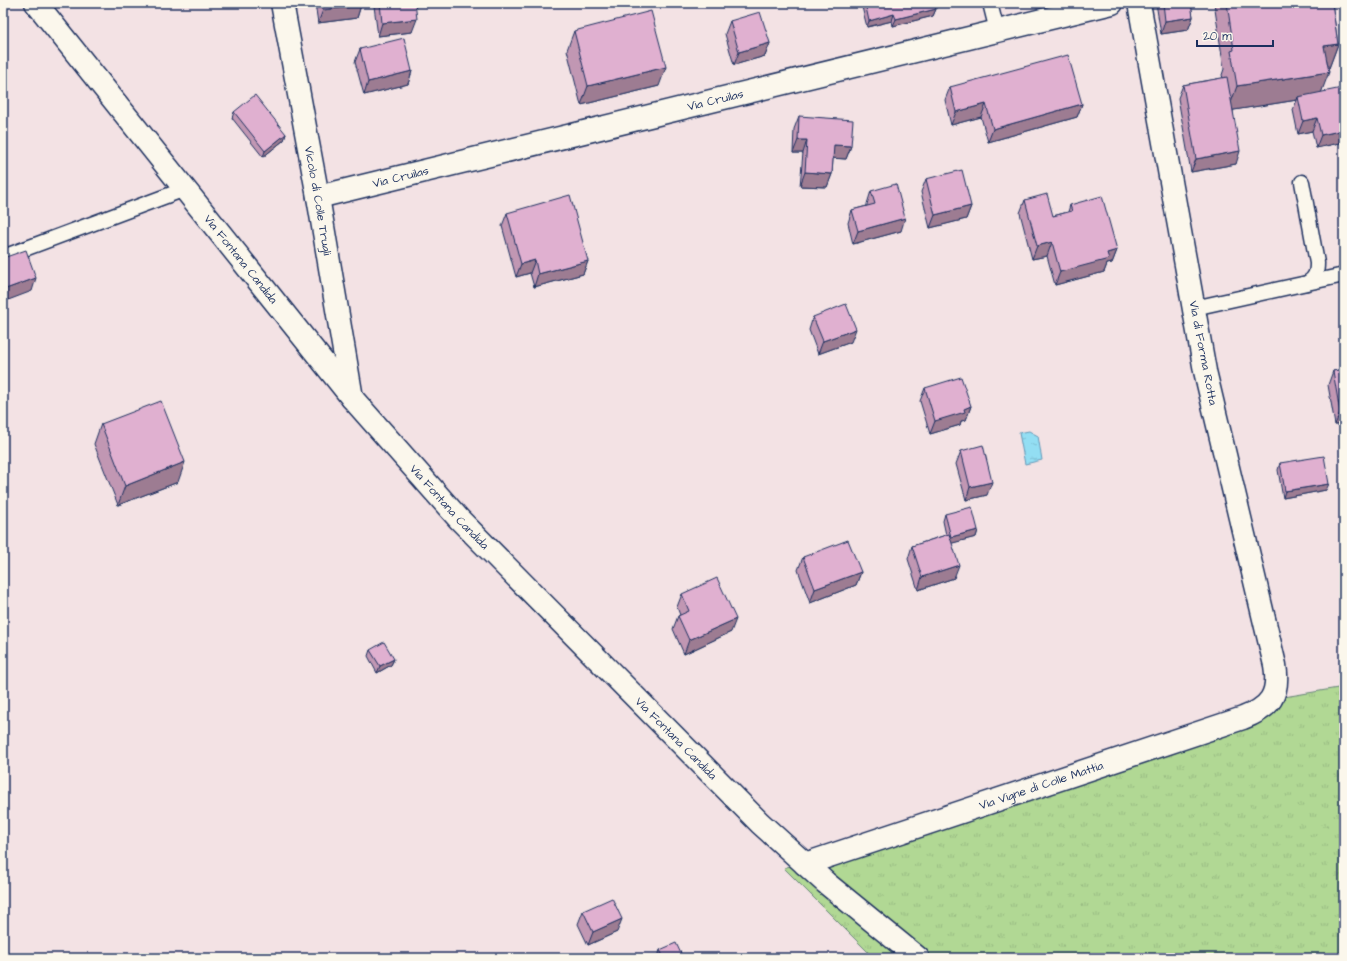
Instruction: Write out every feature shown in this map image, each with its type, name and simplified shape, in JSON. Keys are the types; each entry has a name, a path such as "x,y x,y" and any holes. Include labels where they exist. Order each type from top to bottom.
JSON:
{"street":[{"name":"Via Fontana Candida","path":"36,3 352,398 493,555 751,814 805,864 918,958"},
{"name":"Vicolo di Colle Trugli","path":"282,3 318,197 352,398"},
{"name":"Via Cruilas","path":"318,197 1112,3"},
{"name":"Via di Forma Rotta","path":"1140,3 1205,371 1275,665 1277,681 1272,699"},
{"name":"Via Vigne di Colle Mattia","path":"805,864 1243,718 1258,712 1272,699"}],"lane":[{"path":"990,3 997,31"},
{"path":"1302,182 1317,263 1316,276 1307,283"},
{"path":"3,257 185,189"},
{"path":"1194,308 1344,275"}],"green space":[{"path":"1344,687 1344,958 874,958 784,868 1272,699"}],"water":[{"path":"1029,431 1038,436 1042,460 1025,464 1019,433"}],"building":[{"path":"322,3 361,3 361,5 323,10"},
{"path":"380,3 415,3 417,19 382,23"},
{"path":"865,3 934,3 936,9 896,19 894,14 869,21"},
{"path":"1163,3 1191,3 1193,17 1165,21"},
{"path":"1227,3 1332,3 1338,44 1324,46 1329,72 1237,86 1231,51 1234,50"},
{"path":"651,11 666,67 588,86 574,31"},
{"path":"760,12 770,43 739,52 730,21"},
{"path":"404,38 412,71 368,82 360,49"},
{"path":"1068,55 1082,104 993,129 986,104 956,112 950,87"},
{"path":"1227,77 1240,151 1196,159 1183,85"},
{"path":"1342,88 1344,100 1344,130 1321,135 1317,118 1303,121 1298,97"},
{"path":"255,95 286,134 265,151 234,112"},
{"path":"799,116 853,120 851,146 834,145 832,174 805,172 807,140 798,140"},
{"path":"962,170 971,206 935,215 926,179"},
{"path":"896,184 905,218 858,231 852,210 875,204 871,191"},
{"path":"1047,194 1053,216 1072,211 1070,205 1102,196 1117,250 1107,253 1109,259 1060,272 1052,242 1037,246 1025,200"},
{"path":"570,195 588,261 538,274 535,260 521,264 507,213"},
{"path":"26,250 36,278 3,290 3,258"},
{"path":"846,304 856,329 823,341 813,317"},
{"path":"1344,369 1344,412 1340,412 1333,371"},
{"path":"961,377 971,406 964,409 965,412 935,421 925,388"},
{"path":"161,401 185,462 125,486 101,424"},
{"path":"983,445 992,482 970,487 961,451"},
{"path":"1324,456 1329,484 1285,491 1280,463"},
{"path":"972,507 978,530 951,537 945,514"},
{"path":"949,534 959,565 922,577 912,546"},
{"path":"848,540 861,572 815,589 803,557"},
{"path":"717,578 736,619 689,640 678,616 689,611 682,594"},
{"path":"384,642 394,659 380,666 370,650"},
{"path":"612,898 622,919 593,932 583,911"},
{"path":"676,943 683,958 664,958 660,950"}]}
